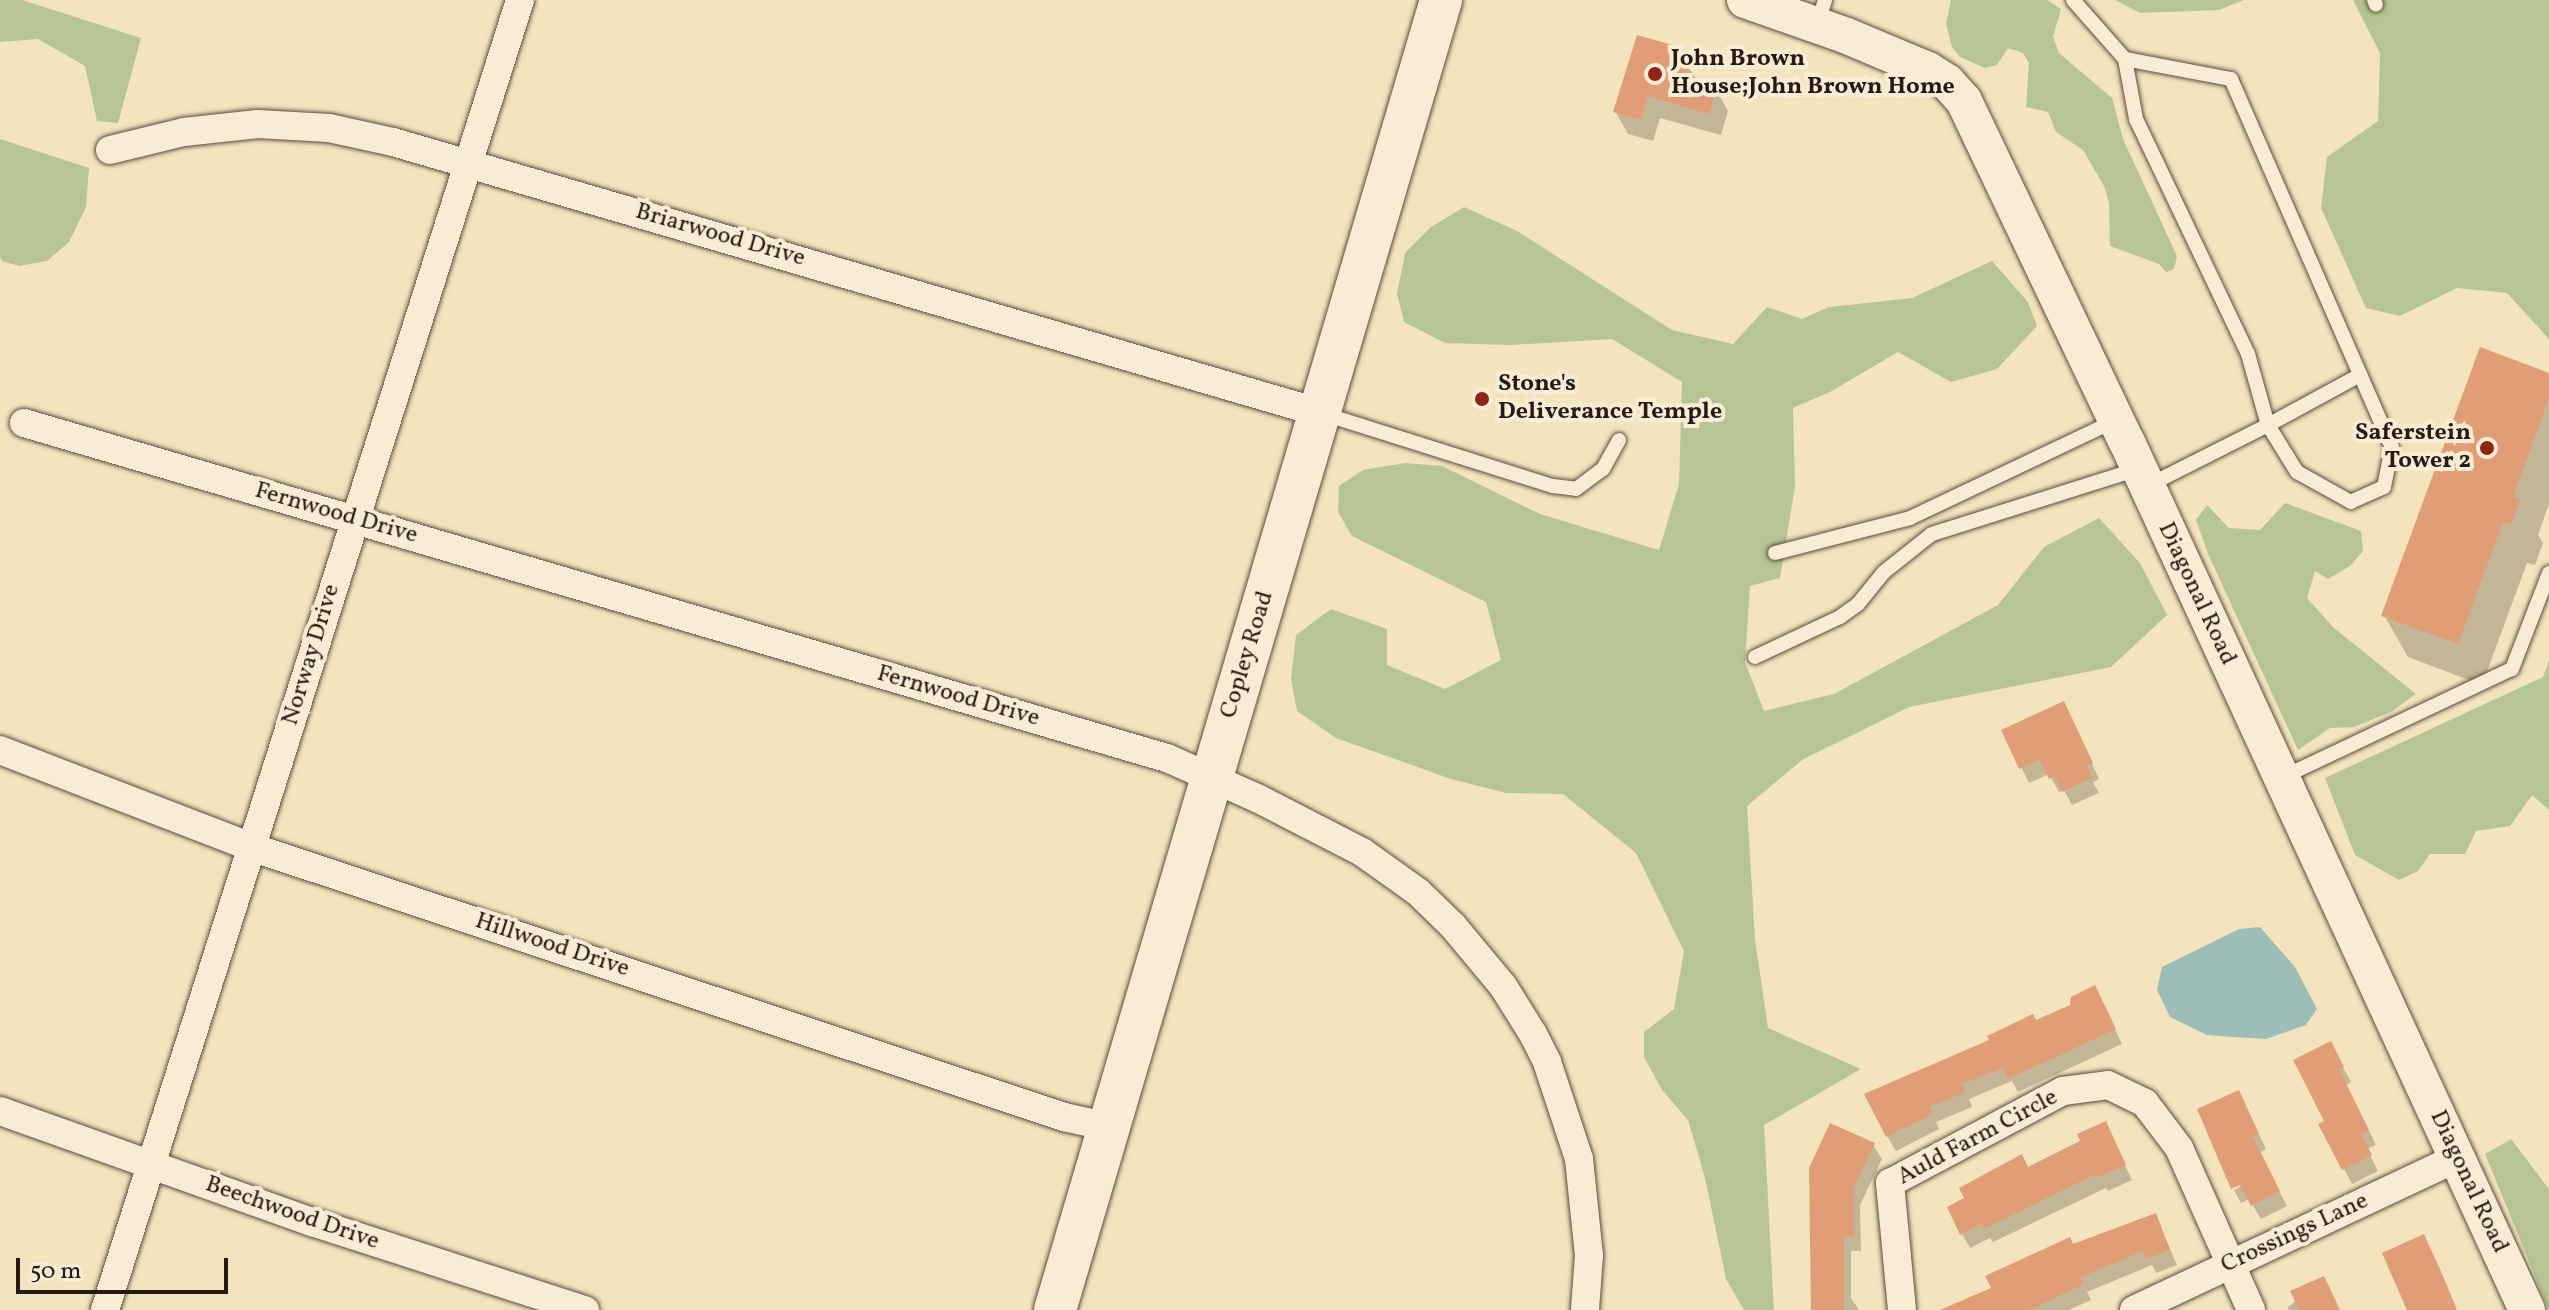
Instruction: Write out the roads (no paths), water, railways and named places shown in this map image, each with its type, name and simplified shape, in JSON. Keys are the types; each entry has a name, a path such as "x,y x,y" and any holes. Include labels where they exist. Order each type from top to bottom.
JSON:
{"main road":[{"name":"Copley Road","path":"1055,1310 1441,0"}],"street":[{"name":"Norway Drive","path":"105,1310 353,519 471,163 520,0"},
{"name":"Diagonal Road","path":"1745,0 1821,13 1928,70 1947,82 1964,101 2116,420 2527,1310"},
{"name":"Briarwood Drive","path":"110,150 184,132 258,124 329,128 471,163 1321,413"},
{"name":"Fernwood Drive","path":"24,423 1167,758 1324,830 1400,877 1453,926 1503,986 1547,1062 1579,1159 1589,1255 1585,1310"},
{"name":"Hillwood Drive","path":"0,750 251,847 1064,1117 1109,1127"},
{"name":"Auld Farm Circle","path":"1902,1310 1890,1183 2063,1091 2108,1085 2145,1103 2179,1148 2251,1310"},
{"name":"Beechwood Drive","path":"0,1111 150,1166 585,1310"},
{"name":"Crossings Lane","path":"2134,1310 2457,1158"}],"lane":[{"path":"2073,0 2125,59 2136,119 2248,354 2268,425 2297,472 2351,502 2384,487 2392,447 2231,79 2125,59"},
{"path":"1755,657 1840,617 1858,604 1884,572 1932,534 2142,477 2268,425 2360,375"},
{"path":"1321,413 1553,486 1576,489 1603,469 1619,440"},
{"path":"1775,553 1910,518 2116,420"},
{"path":"2281,779 2512,669 2549,573"}],"water":[{"path":"2260,927 2295,967 2317,1009 2306,1025 2266,1039 2207,1035 2170,1017 2157,990 2162,967 2239,929"}],"place":[{"name":"John Brown House;John Brown Home","path":"1655,74"},
{"name":"Stone's Deliverance Temple","path":"1482,399"},
{"name":"Saferstein Tower 2","path":"2487,448"}]}
